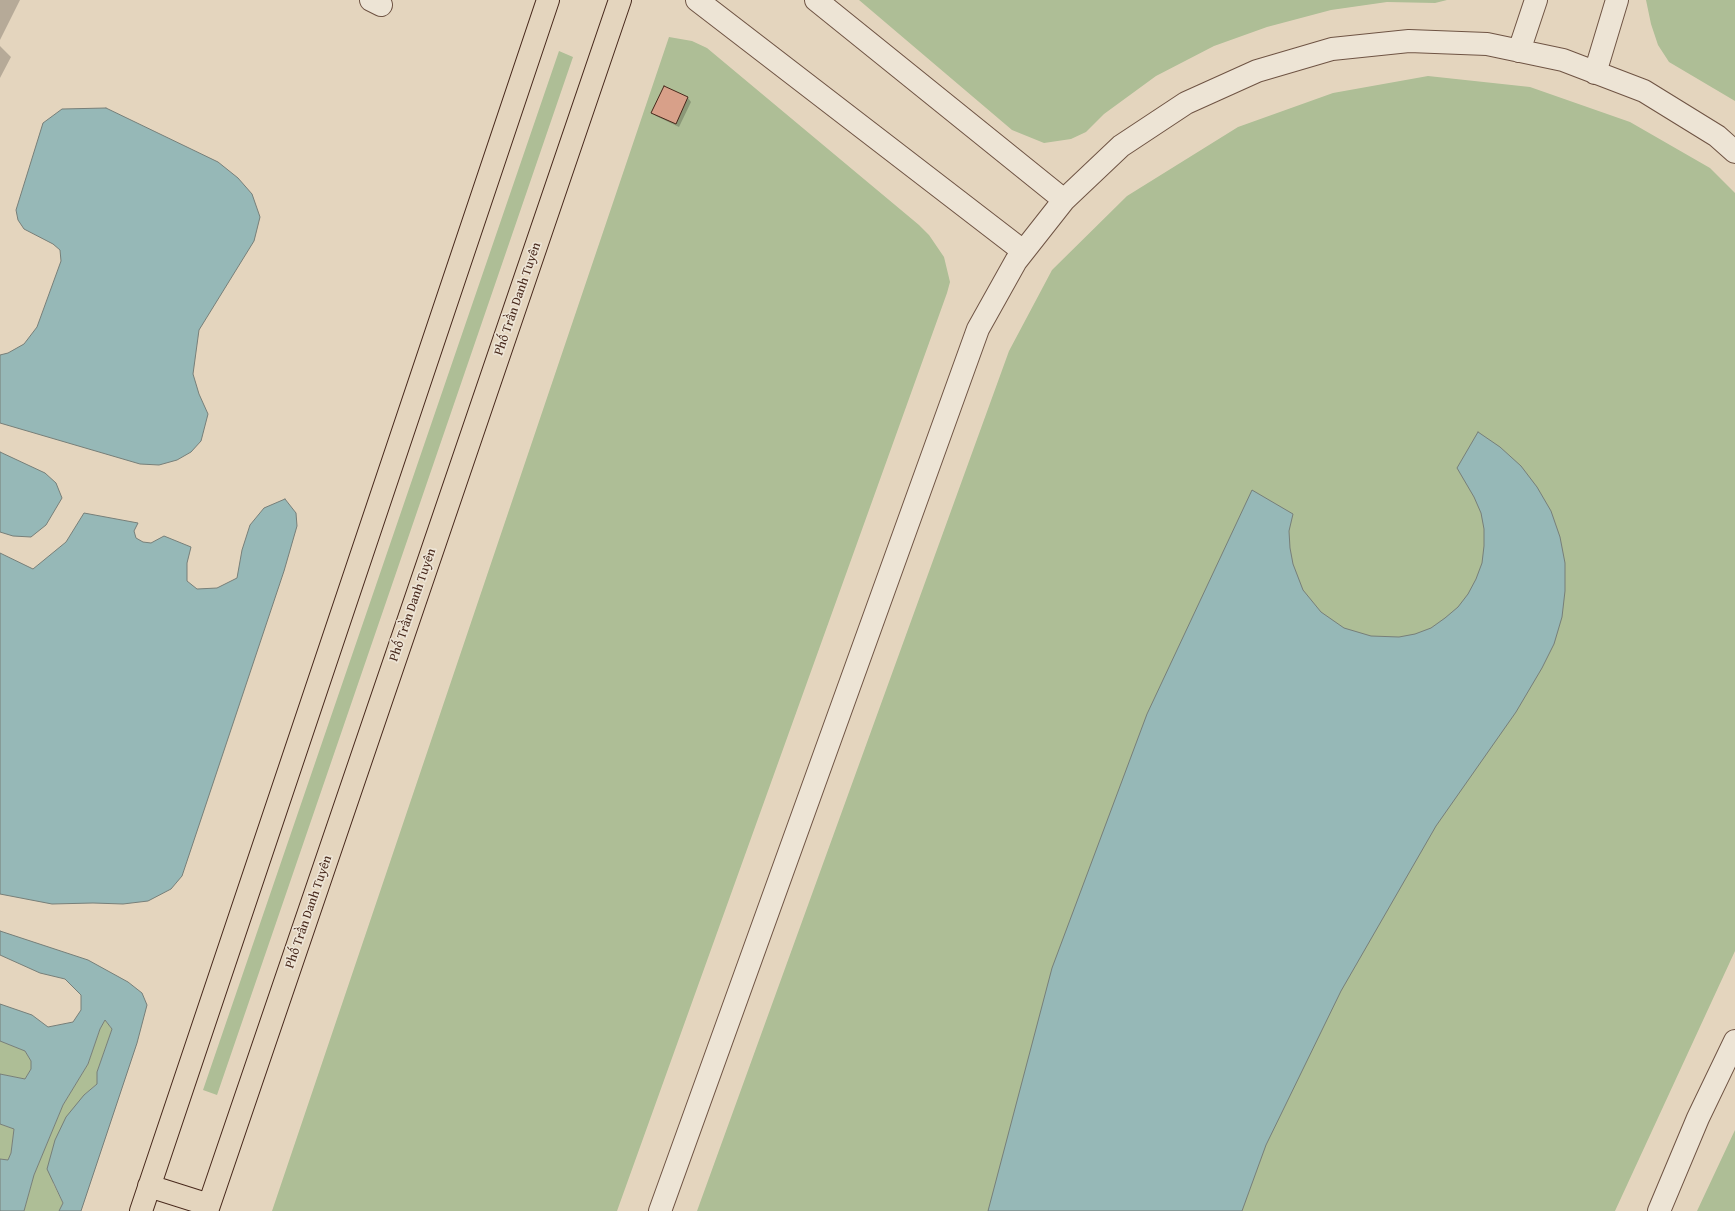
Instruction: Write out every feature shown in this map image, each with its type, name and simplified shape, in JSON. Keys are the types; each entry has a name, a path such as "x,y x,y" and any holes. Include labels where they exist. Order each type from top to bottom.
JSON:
{"main road":[{"path":"141,1211 548,0"},
{"name":"Phố Trần Danh Tuyên","path":"208,1208 620,0"},
{"path":"149,1186 208,1208"}],"street":[{"path":"697,0 1023,251"},
{"path":"816,0 1064,200"},
{"path":"1519,51 1536,0"},
{"path":"1595,72 1618,0"},
{"path":"660,1211 978,329 1016,261 1064,200 1121,146 1186,103 1257,71 1332,50 1409,41 1487,44 1564,60 1644,91 1717,136 1735,152"},
{"path":"1659,1211 1698,1118 1735,1041"}],"green space":[{"path":"859,0 1447,0 1435,3 1387,2 1331,10 1267,27 1214,46 1156,76 1104,114 1086,132 1071,139 1044,143 1012,130"},
{"path":"1646,0 1735,0 1735,101 1669,62 1658,45 1651,24"},
{"path":"669,37 692,41 707,48 919,225 929,235 944,257 950,282 947,293 617,1211 272,1211"},
{"path":"559,51 573,57 217,1095 203,1090"},
{"path":"1428,76 1530,87 1630,122 1710,168 1735,193 1735,951 1615,1211 697,1211 1009,351 1052,270 1127,196 1238,127 1333,93"},
{"path":"105,1020 112,1029 97,1072 97,1084 84,1095 53,1183 63,1203 59,1211 24,1211 34,1175 63,1105 88,1064 100,1029"},
{"path":"0,1041 25,1051 31,1061 31,1069 25,1079 0,1074"},
{"path":"0,1124 14,1129 11,1153 8,1160 0,1159"},
{"path":"1735,1130 1735,1211 1697,1211"}],"water":[{"path":"106,108 218,162 238,178 252,194 260,217 254,241 199,330 193,374 199,394 208,414 201,441 191,452 177,460 159,465 140,464 0,423 0,355 8,353 24,344 37,327 61,261 60,250 53,244 24,229 18,220 16,210 43,123 62,109"},
{"path":"1478,432 1500,447 1521,466 1537,487 1551,511 1560,537 1565,563 1565,591 1562,617 1554,644 1542,668 1516,712 1436,826 1341,991 1266,1145 1242,1211 988,1211 1052,968 1147,714 1252,490 1293,514 1289,531 1293,564 1303,590 1321,612 1344,628 1371,636 1399,637 1415,634 1431,628 1458,607 1468,594 1482,563 1484,529 1481,513 1474,497 1457,468"},
{"path":"0,452 45,473 56,483 62,498 46,525 31,537 13,536 0,532"},
{"path":"285,499 296,513 297,526 284,571 182,876 171,889 148,901 123,904 52,904 0,894 0,553 33,569 66,542 84,513 138,523 134,531 136,538 143,542 151,543 164,536 191,547 187,563 187,581 197,589 217,588 237,578 242,550 250,525 264,508"},
{"path":"0,931 88,960 128,982 142,993 147,1005 137,1043 81,1211 59,1211 63,1203 47,1169 55,1140 66,1117 84,1095 97,1084 97,1072 112,1029 105,1020 100,1029 88,1064 63,1105 34,1175 24,1211 0,1211 0,1159 8,1160 11,1153 14,1129 0,1124 0,1074 25,1079 31,1069 31,1061 25,1051 0,1041 0,1004 32,1015 48,1027 73,1022 81,1010 81,995 65,979 40,973 0,955"}],"building":[{"path":"664,86 688,97 676,124 651,113"}]}
